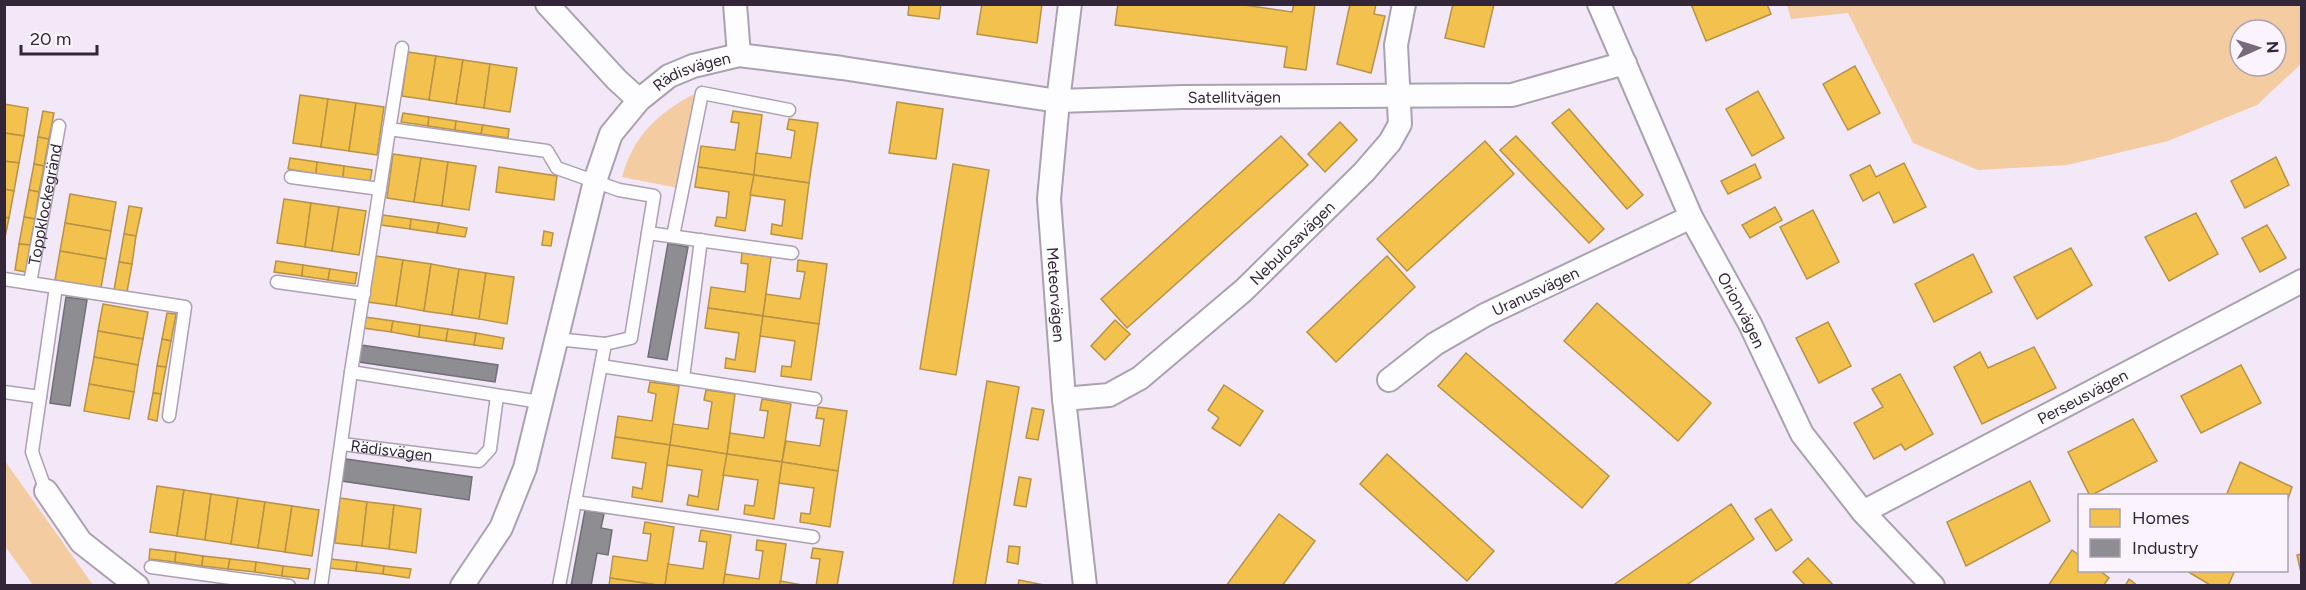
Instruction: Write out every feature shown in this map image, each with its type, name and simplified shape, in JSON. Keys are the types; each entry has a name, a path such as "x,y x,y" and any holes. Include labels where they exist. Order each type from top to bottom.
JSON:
{"street":[{"path":"547,4 617,80 639,99"},
{"path":"735,4 739,55"},
{"name":"Meteorvägen","path":"1071,4 1058,101 1049,199 1064,399 1085,585"},
{"name":"Nebulosavägen","path":"1064,399 1109,395 1140,378 1244,290 1364,172 1390,142 1400,124 1396,45 1404,4"},
{"name":"Orionvägen","path":"1599,4 1691,217 1750,324 1802,434 1863,512 1933,585"},
{"name":"Rädisvägen","path":"462,585 501,528 525,468 595,181 611,134 639,99 669,76 693,66 739,55 842,68"},
{"name":"Satellitvägen","path":"842,68 1058,101 1183,97 1512,95 1625,63"},
{"name":"Uranusvägen","path":"1389,380 1435,344 1485,315 1691,217"},
{"name":"Perseusvägen","path":"1863,512 2301,281"},
{"name":"Toppklockegränd","path":"46,491 81,542 137,585"}],"lane":[{"name":"Rädisvägen","path":"321,585 351,372 402,48"},
{"name":"Rädisvägen","path":"673,236 702,93 789,110"},
{"name":"Toppklockegränd","path":"30,283 59,126"},
{"path":"389,129 547,151 557,168 619,190 654,196 632,338 605,344 556,339"},
{"path":"291,177 380,189"},
{"path":"648,232 792,253"},
{"path":"683,378 701,240"},
{"name":"Toppklockegränd","path":"4,279 186,307 169,416"},
{"path":"277,282 364,294"},
{"name":"Toppklockegränd","path":"46,491 32,452 56,287"},
{"path":"560,585 605,344"},
{"path":"601,366 815,399"},
{"path":"351,372 540,402"},
{"path":"4,392 40,397"},
{"name":"Rädisvägen","path":"342,444 479,461 490,449 497,396"},
{"path":"575,502 813,537"},
{"path":"151,567 289,585"}],"shaded area":[{"path":"1787,5 2301,5 2301,64 2288,76 2288,18 2228,18 2228,78 2286,78 2257,105 2168,141 2067,165 1978,170 1913,143 1848,13 1791,19"},
{"path":"694,94 678,188 622,177 633,149 649,127 669,109"},
{"path":"4,461 93,585 33,585 5,546"}],"building: Homes":[{"path":"909,4 941,4 939,19 908,15"},
{"path":"982,4 1042,4 1037,43 977,34"},
{"path":"1118,4 1237,4 1292,12 1294,4 1315,4 1306,70 1284,67 1287,47 1115,25"},
{"path":"1350,4 1376,4 1374,14 1385,16 1371,73 1337,64"},
{"path":"1453,4 1494,4 1484,47 1445,38"},
{"path":"1691,4 1767,4 1771,14 1706,41"},
{"path":"408,52 436,56 429,100 402,96"},
{"path":"436,56 463,60 456,104 429,100"},
{"path":"463,60 490,64 484,108 456,104"},
{"path":"490,64 517,68 510,112 484,108"},
{"path":"1855,66 1880,113 1848,130 1823,84"},
{"path":"1758,91 1784,138 1752,156 1726,109"},
{"path":"300,95 328,99 321,147 293,143"},
{"path":"328,99 356,103 349,151 321,147"},
{"path":"897,102 943,109 936,159 889,153"},
{"path":"356,103 384,107 377,155 349,151"},
{"path":"4,104 28,108 24,136 4,133"},
{"path":"1569,109 1643,195 1627,209 1552,123"},
{"path":"43,111 54,113 49,139 38,137"},
{"path":"733,111 762,115 754,175 698,167 701,146 735,150 739,123 731,122"},
{"path":"403,113 429,117 428,126 401,122"},
{"path":"429,117 456,121 455,130 428,126"},
{"path":"789,119 818,123 809,183 754,175 756,153 791,158 795,131 787,129"},
{"path":"456,121 483,125 481,134 455,130"},
{"path":"1340,122 1357,140 1325,172 1308,154"},
{"path":"483,125 509,129 508,138 481,134"},
{"path":"4,133 24,136 19,163 4,161"},
{"path":"1281,136 1308,165 1127,328 1101,299"},
{"path":"1516,136 1604,229 1589,243 1500,150"},
{"path":"38,137 49,139 44,166 34,164"},
{"path":"1485,141 1514,174 1407,271 1377,239"},
{"path":"393,154 421,158 414,202 387,198"},
{"path":"2276,157 2289,185 2245,208 2231,181"},
{"path":"290,158 317,162 316,174 288,169"},
{"path":"421,158 448,162 442,206 414,202"},
{"path":"4,161 19,163 14,191 4,189"},
{"path":"317,162 344,166 343,178 316,174"},
{"path":"448,162 476,166 469,210 442,206"},
{"path":"1904,163 1926,207 1894,223 1879,192 1863,201 1850,175 1870,165 1876,177"},
{"path":"34,164 44,166 39,192 29,190"},
{"path":"953,164 989,170 956,375 920,369"},
{"path":"1755,164 1761,178 1728,194 1721,181"},
{"path":"344,166 372,170 370,182 343,178"},
{"path":"499,167 557,176 554,200 496,192"},
{"path":"698,167 754,175 745,231 715,226 717,217 726,218 729,192 695,187"},
{"path":"754,175 809,183 802,239 771,234 772,224 782,226 785,200 750,195"},
{"path":"4,189 14,191 9,218 4,217"},
{"path":"29,190 39,192 35,219 24,217"},
{"path":"70,194 116,202 111,231 65,223"},
{"path":"284,199 311,203 305,247 277,243"},
{"path":"311,203 339,207 332,251 305,247"},
{"path":"129,206 142,208 136,236 124,234"},
{"path":"339,207 366,211 359,255 332,251"},
{"path":"1775,207 1782,220 1750,238 1742,225"},
{"path":"1813,210 1839,262 1807,279 1780,227"},
{"path":"2196,213 2218,254 2169,281 2145,237"},
{"path":"383,215 411,219 410,229 381,225"},
{"path":"4,217 9,218 4,242"},
{"path":"24,217 35,219 30,245 19,244"},
{"path":"411,219 439,223 437,233 410,229"},
{"path":"65,223 111,231 106,259 60,251"},
{"path":"439,223 467,228 465,237 437,233"},
{"path":"2267,225 2286,258 2260,272 2242,238"},
{"path":"544,231 553,233 551,246 542,245"},
{"path":"124,234 136,236 132,264 119,262"},
{"path":"19,244 30,245 26,272 15,270"},
{"path":"2071,248 2092,285 2037,319 2014,277"},
{"path":"60,251 106,259 101,288 55,280"},
{"path":"742,253 771,257 763,316 708,308 711,287 745,292 748,264 741,263"},
{"path":"1973,254 1992,292 1934,322 1915,284"},
{"path":"376,256 403,260 396,306 368,302"},
{"path":"1387,256 1415,287 1336,362 1307,332"},
{"path":"403,260 431,264 424,311 396,306"},
{"path":"798,260 827,264 819,324 763,316 766,294 800,299 805,272 797,271"},
{"path":"276,261 303,265 302,276 274,272"},
{"path":"119,262 132,264 127,292 114,290"},
{"path":"431,264 459,269 452,315 424,311"},
{"path":"303,265 330,269 328,280 302,276"},
{"path":"330,269 357,273 355,284 328,280"},
{"path":"459,269 486,273 479,319 452,315"},
{"path":"486,273 514,277 507,324 479,319"},
{"path":"1597,303 1711,403 1678,441 1564,341"},
{"path":"103,304 148,312 143,339 98,331"},
{"path":"708,308 763,316 755,372 725,368 726,358 735,360 739,333 705,328"},
{"path":"167,313 176,314 171,341 162,339"},
{"path":"763,316 819,324 811,380 781,376 782,366 791,367 795,341 760,336"},
{"path":"365,317 393,321 391,332 363,328"},
{"path":"1115,320 1130,334 1105,360 1091,346"},
{"path":"393,321 420,325 419,337 391,332"},
{"path":"1828,322 1851,366 1819,383 1796,338"},
{"path":"420,325 448,329 446,341 419,337"},
{"path":"448,329 476,333 474,345 446,341"},
{"path":"98,331 143,339 138,365 94,357"},
{"path":"476,333 504,338 502,349 474,345"},
{"path":"162,339 171,341 166,367 157,366"},
{"path":"2034,347 2056,388 1982,424 1954,367 1980,352 1988,368"},
{"path":"1466,353 1609,476 1582,508 1438,386"},
{"path":"94,357 138,365 134,392 89,384"},
{"path":"2241,365 2261,403 2201,433 2181,396"},
{"path":"157,366 166,367 161,394 153,393"},
{"path":"1900,374 1933,434 1905,450 1901,444 1874,459 1854,423 1883,407 1872,389"},
{"path":"987,381 1019,387 985,586 954,586 953,585"},
{"path":"650,382 679,386 670,445 615,437 618,416 652,421 656,394 648,392"},
{"path":"89,384 134,392 129,419 84,411"},
{"path":"1224,385 1263,411 1240,446 1212,428 1219,418 1208,410"},
{"path":"706,390 735,394 727,454 670,445 673,424 708,429 712,402 704,400"},
{"path":"153,393 161,394 157,421 148,419"},
{"path":"762,399 791,404 782,462 727,454 730,433 764,438 768,411 760,410"},
{"path":"818,407 847,411 838,471 782,462 786,441 820,446 824,419 816,418"},
{"path":"1032,408 1044,410 1038,440 1026,438"},
{"path":"2133,419 2157,461 2094,494 2089,494 2068,452"},
{"path":"615,437 670,445 662,502 632,497 633,487 642,489 646,463 612,458"},
{"path":"670,445 727,454 718,510 687,505 689,495 698,497 702,470 667,465"},
{"path":"727,454 782,462 774,519 744,514 745,505 754,506 758,480 723,475"},
{"path":"1387,454 1494,551 1467,581 1360,484"},
{"path":"782,462 838,471 830,527 800,522 801,513 810,514 814,488 779,483"},
{"path":"2240,462 2292,487 2288,499 2288,494 2227,494"},
{"path":"1019,477 1031,479 1026,507 1014,505"},
{"path":"2030,481 2050,521 1966,566 1947,522"},
{"path":"157,486 184,490 177,536 150,532"},
{"path":"184,490 211,494 205,540 177,536"},
{"path":"211,494 238,498 231,544 205,540"},
{"path":"238,498 265,502 258,548 231,544"},
{"path":"340,498 367,502 362,546 335,543"},
{"path":"265,502 292,506 285,552 258,548"},
{"path":"367,502 394,505 389,549 362,546"},
{"path":"1731,504 1754,539 1685,586 1612,586"},
{"path":"394,505 421,509 416,553 389,549"},
{"path":"292,506 319,510 312,556 285,552"},
{"path":"1771,509 1792,540 1776,551 1755,519"},
{"path":"1279,514 1315,541 1282,586 1226,586"},
{"path":"645,522 674,527 665,586 610,578 613,556 647,561 651,534 643,533"},
{"path":"701,530 731,535 723,586 665,586 668,564 703,569 707,542 699,541"},
{"path":"757,540 786,544 780,586 723,586 725,574 759,579 763,551 756,550"},
{"path":"1009,546 1020,547 1018,564 1007,562"},
{"path":"813,548 843,552 837,586 816,586 820,559 811,558"},
{"path":"150,549 176,552 175,562 149,559"},
{"path":"2072,550 2078,554 2078,572 2102,572 2109,578 2103,586 2048,586"},
{"path":"176,552 203,556 202,566 175,562"},
{"path":"2302,554 2302,577 2297,555"},
{"path":"203,556 230,559 228,569 202,566"},
{"path":"1808,558 1834,586 1806,586 1793,572"},
{"path":"230,559 256,562 255,572 228,569"},
{"path":"330,559 357,562 356,571 329,568"},
{"path":"256,562 283,566 282,576 255,572"},
{"path":"357,562 384,566 383,574 356,571"},
{"path":"283,566 310,569 308,579 282,576"},
{"path":"384,566 411,569 409,578 383,574"},
{"path":"2188,572 2234,572 2228,586 2212,586"},
{"path":"610,578 663,586 609,586"},
{"path":"2129,579 2138,586 2125,586"},
{"path":"1019,580 1049,586 1018,586"},
{"path":"780,581 808,586 780,586"}],"building: Industry":[{"path":"668,243 688,247 667,360 648,357"},
{"path":"66,297 87,300 70,406 50,403"},
{"path":"361,345 498,365 495,382 359,362"},
{"path":"346,459 472,477 469,500 342,481"},
{"path":"585,510 604,514 601,528 612,530 608,555 597,553 591,586 571,586"}]}
